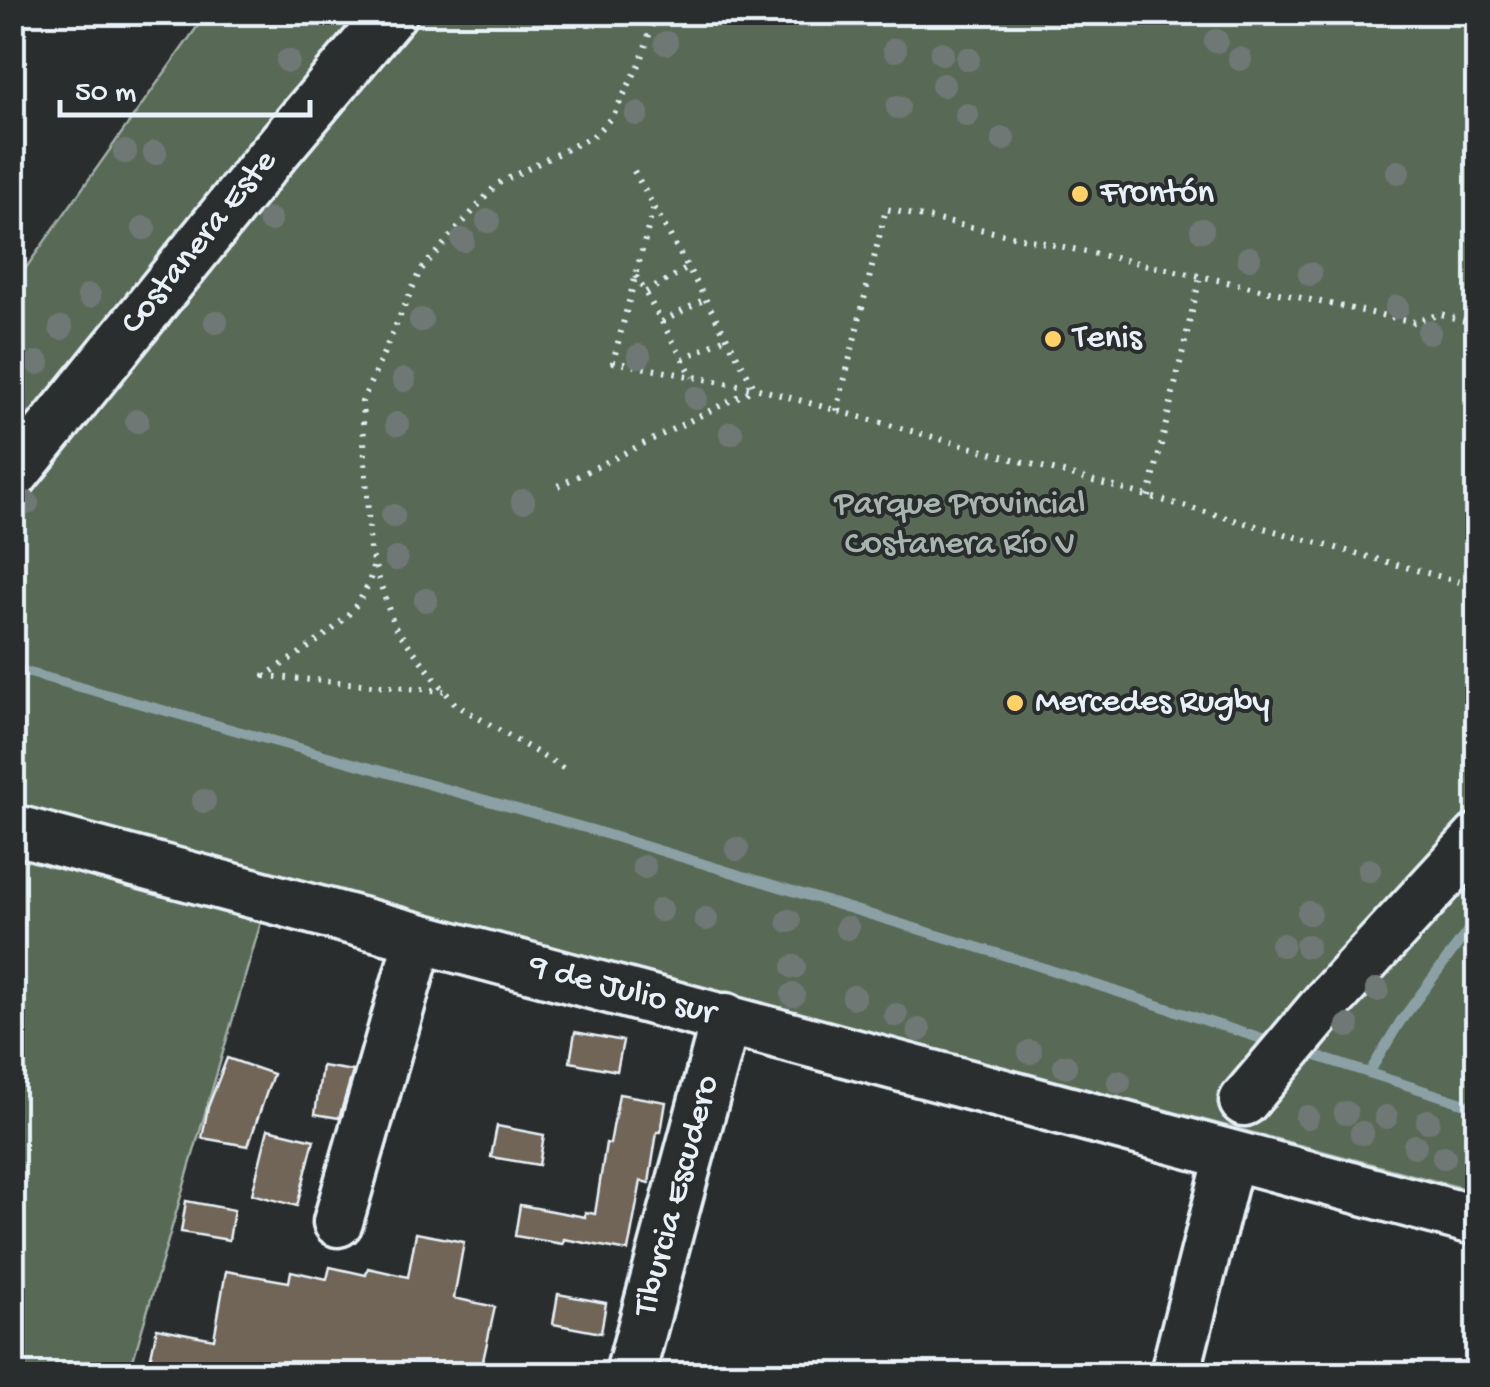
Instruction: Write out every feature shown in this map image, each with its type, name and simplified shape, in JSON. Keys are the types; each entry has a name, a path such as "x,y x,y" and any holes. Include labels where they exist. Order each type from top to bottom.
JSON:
{"street":[{"name":"Costanera Este","path":"12,476 274,152 393,12"},
{"name":"9 de Julio sur","path":"12,829 1230,1156"},
{"path":"1244,1101 1328,1000 1478,838"},
{"path":"338,1222 419,939"},
{"name":"Tiburcia Escudero","path":"630,1374 726,1018"},
{"path":"1176,1374 1230,1156 1478,1221"}],"path":[{"path":"562,768 455,704 394,626 374,562 362,402 420,271 497,184 592,136 613,116 641,61 656,12"},
{"path":"634,172 755,388"},
{"path":"654,207 612,362 755,388 1478,587"},
{"path":"837,411 886,209 1414,322 1441,314 1478,325"},
{"path":"646,292 688,268"},
{"path":"636,275 693,377"},
{"path":"1149,497 1200,277"},
{"path":"662,322 705,299"},
{"path":"683,359 726,337"},
{"path":"558,486 755,388"},
{"path":"374,562 360,601 340,623 265,676 445,691"}],"green space":[{"name":"Parque Provincial Costanera Río V","path":"207,13 1477,13 1477,1192 13,805 13,286"},
{"path":"12,829 268,898 129,1374 13,1374"}],"building":[{"path":"575,1032 623,1041 617,1071 570,1062"},
{"path":"227,1058 273,1074 248,1146 202,1138 208,1107"},
{"path":"322,1066 353,1071 339,1118 315,1114"},
{"path":"619,1094 666,1102 649,1183 641,1181 628,1251 564,1239 563,1244 515,1236 520,1205 585,1217 585,1212 595,1214 606,1143 610,1144"},
{"path":"497,1126 544,1135 539,1165 491,1157"},
{"path":"268,1129 314,1140 297,1206 252,1194"},
{"path":"186,1201 234,1210 229,1240 181,1232"},
{"path":"416,1233 464,1242 454,1298 495,1307 480,1374 147,1374 157,1328 214,1339 226,1271 289,1282 291,1271 327,1279 330,1267 366,1275 368,1268 408,1277"},
{"path":"558,1294 606,1303 601,1333 553,1324"}],"waterway":[{"path":"12,668 589,829 1029,963 1265,1040"},
{"path":"1369,1073 1400,1022 1478,917"},
{"path":"1316,1056 1478,1108"}],"place":[{"name":"Frontón","path":"1080,194"},
{"name":"Tenis","path":"1053,339"},
{"name":"Mercedes Rugby","path":"1015,703"}]}
